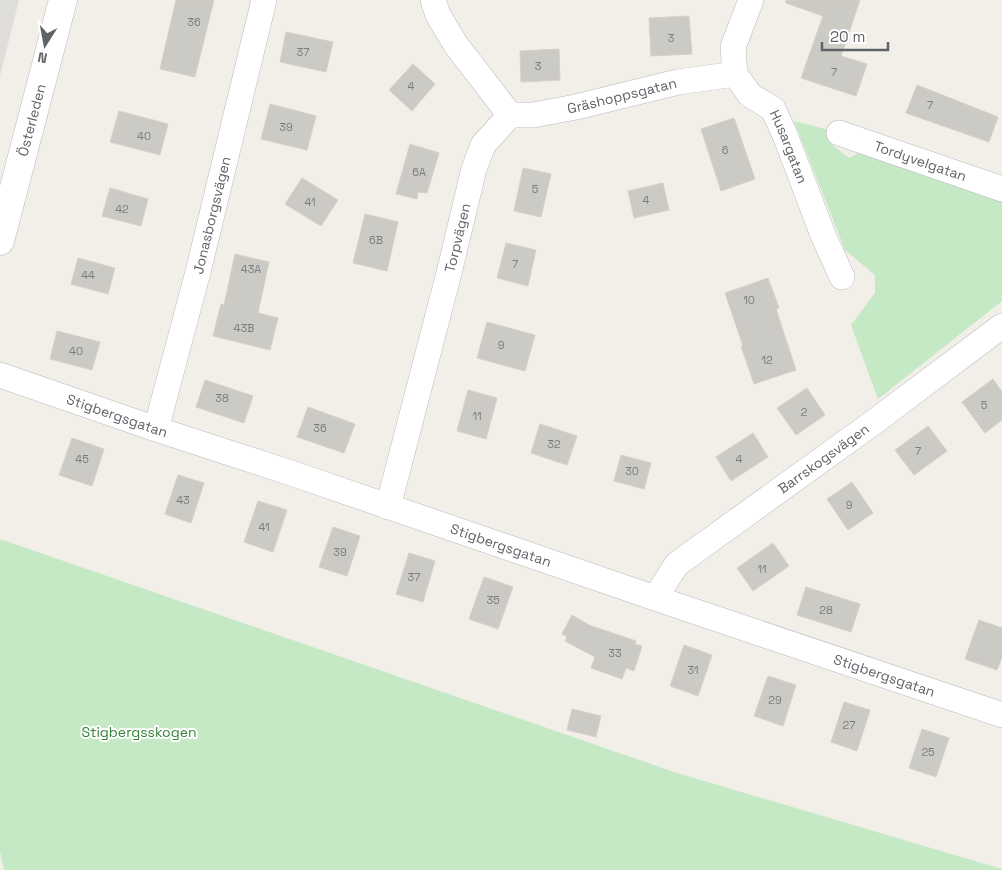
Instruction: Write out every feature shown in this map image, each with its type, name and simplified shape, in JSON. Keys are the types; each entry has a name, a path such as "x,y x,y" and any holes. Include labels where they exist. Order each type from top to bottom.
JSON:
{"main road":[{"name":"Österleden","path":"0,241 63,0"}],"street":[{"name":"Jonasborgsvägen","path":"156,429 198,272 264,0"},
{"path":"433,0 438,16 456,45 510,115"},
{"path":"735,74 734,47 751,0"},
{"name":"Gräshoppsgatan","path":"510,115 533,116 678,82 735,74"},
{"name":"Husargatan","path":"735,74 750,95 773,109 785,135 823,235 842,277"},
{"name":"Torpvägen","path":"388,507 474,169 482,145 510,115"},
{"name":"Tordyvelgatan","path":"839,133 1002,189"},
{"name":"Barrskogsvägen","path":"655,598 677,564 874,422 1002,326"},
{"name":"Stigbergsgatan","path":"0,375 1002,715"}],"shaded area":[{"path":"0,0 19,0 0,76"}],"green space":[{"path":"794,121 833,131 830,143 849,158 870,147 1002,197 1002,301 878,399 851,325 875,293 875,275 845,250"},
{"name":"Stigbergsskogen","path":"0,539 677,773 1002,870 4,870 0,851"}],"building":[{"path":"176,0 214,0 195,77 160,69"},
{"path":"786,0 860,0 841,56 867,64 856,96 801,78 823,16 786,3"},
{"path":"689,16 692,54 651,56 649,18"},
{"path":"286,32 333,42 326,72 280,62"},
{"path":"559,49 560,80 521,82 520,51"},
{"path":"413,64 435,84 412,111 389,90"},
{"path":"917,85 998,117 989,142 906,113"},
{"path":"270,104 316,116 307,150 261,139"},
{"path":"119,111 168,124 160,155 110,142"},
{"path":"734,118 755,179 721,191 701,129"},
{"path":"410,144 439,153 427,193 418,192 417,199 396,194"},
{"path":"523,168 551,174 541,217 514,211"},
{"path":"302,178 338,200 321,226 285,204"},
{"path":"663,183 669,210 634,218 628,191"},
{"path":"110,188 148,199 141,226 102,216"},
{"path":"365,214 398,222 387,271 353,263"},
{"path":"506,243 536,250 528,286 497,278"},
{"path":"235,254 269,262 258,313 278,318 270,350 213,336 221,304 224,305"},
{"path":"78,258 115,268 108,294 71,284"},
{"path":"768,278 779,308 776,309 796,370 754,384 725,293"},
{"path":"487,322 535,335 525,371 477,358"},
{"path":"57,331 100,342 92,370 50,359"},
{"path":"993,379 1002,392 1002,420 985,433 962,402"},
{"path":"205,380 253,396 244,423 196,407"},
{"path":"807,388 825,415 796,435 777,408"},
{"path":"468,390 497,398 486,439 457,431"},
{"path":"308,407 355,424 344,453 297,437"},
{"path":"540,424 577,436 567,465 531,453"},
{"path":"928,426 947,451 914,475 895,450"},
{"path":"753,433 768,457 731,481 716,457"},
{"path":"72,438 104,449 92,486 59,475"},
{"path":"621,455 651,463 644,489 614,481"},
{"path":"178,475 204,483 191,523 165,514"},
{"path":"852,482 873,513 848,530 827,499"},
{"path":"258,501 287,510 273,552 244,542"},
{"path":"333,527 360,536 347,576 319,567"},
{"path":"773,543 789,566 753,591 737,568"},
{"path":"409,553 435,561 423,602 396,594"},
{"path":"484,577 513,587 498,629 469,619"},
{"path":"806,587 860,604 851,632 797,615"},
{"path":"572,615 589,625 636,641 635,644 642,646 634,671 626,668 622,679 591,668 595,657 565,641 567,637 562,634"},
{"path":"979,620 1002,628 1002,657 997,670 965,659"},
{"path":"684,645 712,655 698,696 670,686"},
{"path":"768,676 796,685 783,726 754,716"},
{"path":"844,702 870,710 857,751 831,742"},
{"path":"572,709 601,716 596,737 567,730"},
{"path":"922,729 949,738 936,777 909,768"}]}
